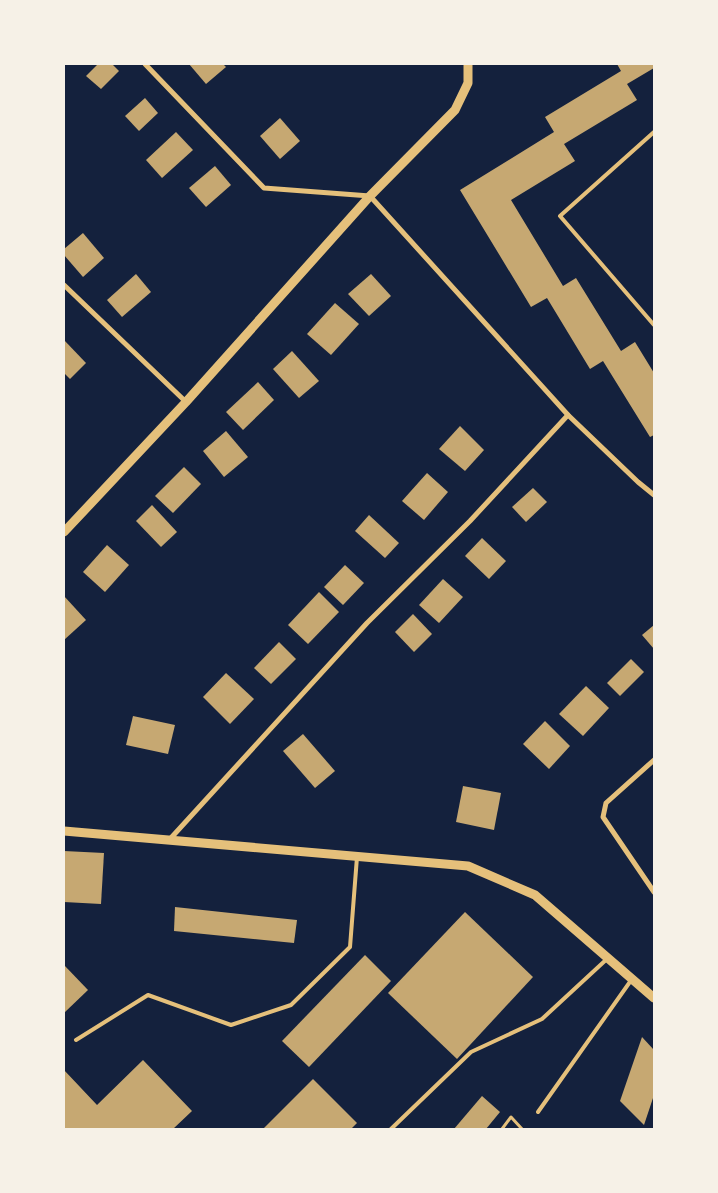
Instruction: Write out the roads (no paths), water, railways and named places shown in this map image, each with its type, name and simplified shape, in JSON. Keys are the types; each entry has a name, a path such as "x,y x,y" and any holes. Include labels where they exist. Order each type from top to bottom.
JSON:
{"street":[{"path":"145,64 264,188 370,196 568,415 654,495"},
{"path":"64,532 186,402 370,196 455,110 468,83 468,64"},
{"path":"64,285 186,402"},
{"path":"169,841 367,623 470,520 568,415"},
{"path":"654,760 606,803 603,817 654,892"},
{"path":"64,831 468,866 535,895 632,979 653,994"}],"lane":[{"path":"654,132 560,216 654,325"},
{"path":"76,1040 148,995 231,1025 291,1005 350,947 357,855"},
{"path":"391,1129 470,1052 542,1019 608,958"},
{"path":"538,1112 632,979"}]}
